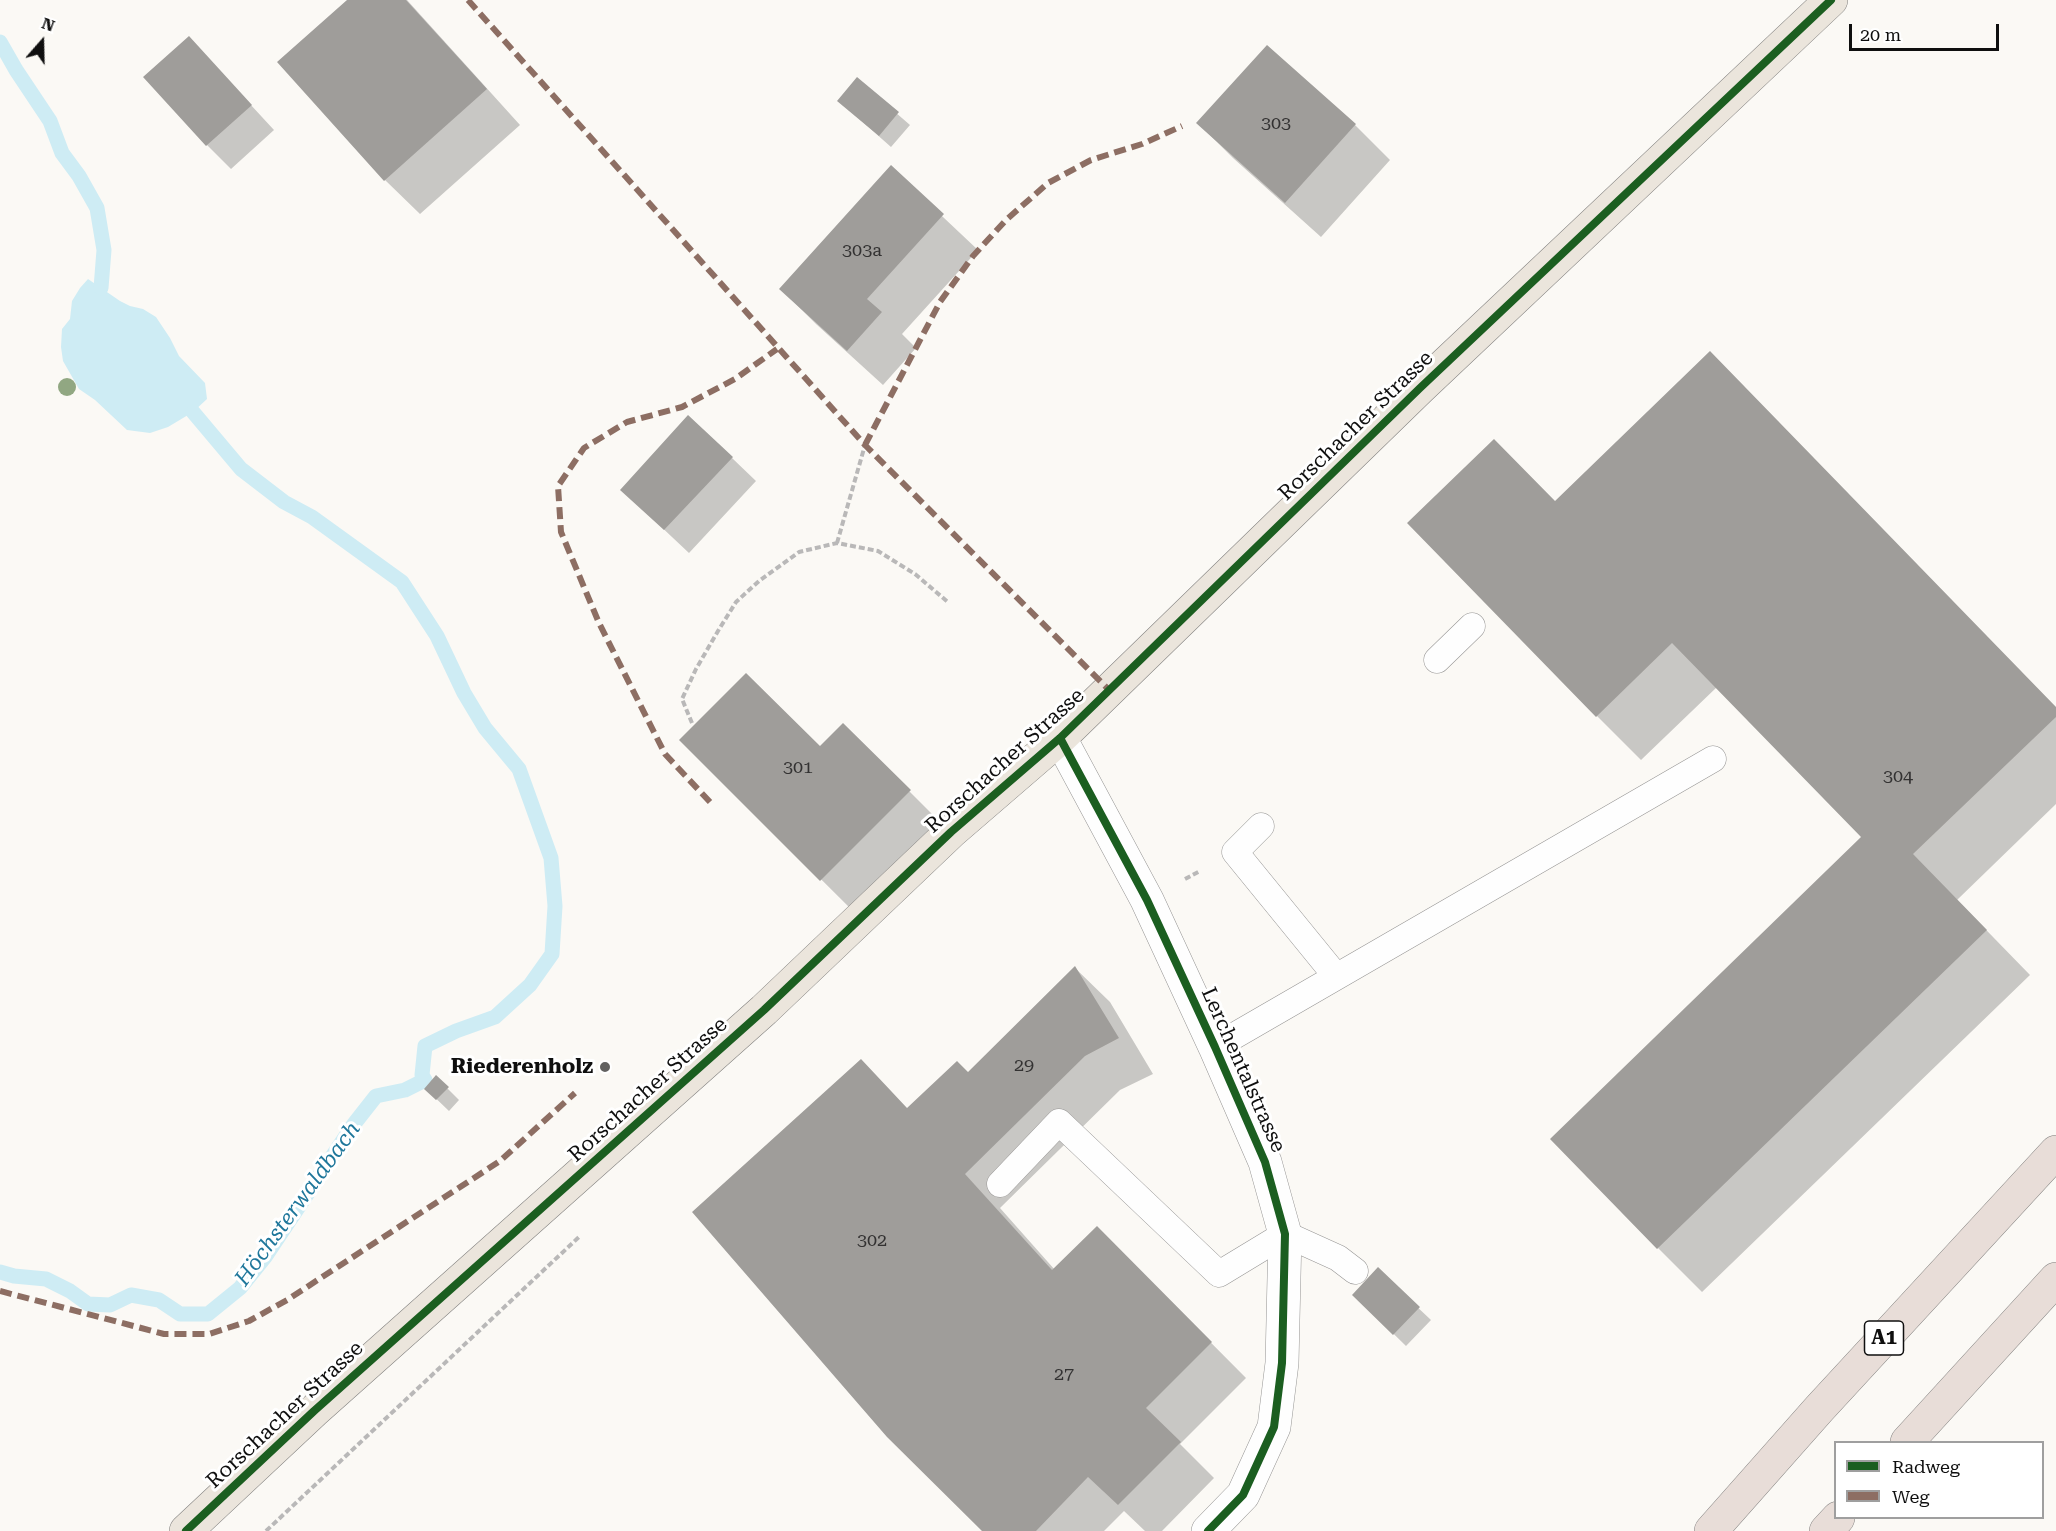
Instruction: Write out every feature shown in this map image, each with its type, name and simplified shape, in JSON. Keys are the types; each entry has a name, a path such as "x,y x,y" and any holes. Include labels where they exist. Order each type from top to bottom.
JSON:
{"highway":[{"name":"A1","path":"1713,1528 1827,1400 2056,1152"},
{"path":"1908,1441 2056,1279"}],"main road":[{"name":"Rorschacher Strasse","path":"186,1531 322,1404 764,1010 951,832 1060,738 1420,388 1831,0"}],"street":[{"name":"Lerchentalstrasse","path":"1060,738 1147,900 1215,1047 1264,1162 1285,1234 1282,1363 1274,1427 1243,1495 1208,1531"}],"lane":[{"path":"1437,660 1472,626"},
{"path":"1215,1047 1713,759"},
{"path":"1261,826 1235,852 1336,976"},
{"path":"1000,1184 1059,1122 1220,1274 1285,1234 1338,1258 1355,1272"}],"path":[{"path":"837,543 865,445"},
{"path":"692,723 682,699 696,669 736,603 759,581 799,552 837,543 878,551 915,574 949,603"},
{"path":"266,1531 587,1229"}],"water":[{"path":"88,279 120,301 143,309 156,317 179,356 205,383 207,399 193,412 168,427 150,433 127,430 95,400 79,389 63,361 62,329 70,319 72,301"}],"building":[{"path":"347,0 406,0 487,89 384,181 277,62"},
{"path":"189,36 252,105 206,146 143,77"},
{"path":"1267,45 1356,124 1285,203 1196,123"},
{"path":"857,77 899,112 879,136 837,101"},
{"path":"891,165 944,214 867,299 882,312 847,351 779,289"},
{"path":"1710,351 2056,707 2056,717 1913,854 1987,930 1657,1249 1550,1139 1861,837 1672,643 1596,717 1407,523 1494,439 1555,501"},
{"path":"688,415 733,457 664,530 620,490"},
{"path":"746,673 820,746 843,723 911,790 820,881 679,740"},
{"path":"1075,966 1119,1038 1085,1056 965,1174 1052,1270 1097,1226 1212,1342 1146,1408 1181,1442 1118,1505 1088,1477 1036,1531 982,1531 887,1437 692,1212 861,1059 907,1108 957,1061 968,1072"},
{"path":"436,1075 449,1087 436,1100 424,1089"},
{"path":"1378,1267 1420,1307 1393,1335 1352,1295"}],"waterway":[{"path":"0,42 50,121 62,153 79,176 97,208 104,250 101,288"},
{"name":"Höchsterwaldbach","path":"0,1272 14,1276 46,1279 70,1291 88,1304 110,1305 131,1295 159,1300 180,1314 208,1314 240,1288 265,1257 354,1124 376,1096 405,1090 425,1080 422,1075 425,1046 456,1031 495,1017 530,985 552,954 555,906 551,858 519,769 485,728 464,693 437,636 402,582 312,517 284,502 241,469 193,412"}],"marked path":[{"path":"468,0 865,445 1110,691"},
{"path":"865,445 940,302 973,256 1006,220 1048,183 1091,160 1142,144 1182,126"},
{"path":"710,802 665,754 599,623 561,532 558,486 584,448 627,422 682,407 735,379 777,349"},
{"path":"0,1291 164,1334 209,1334 249,1321 287,1300 500,1161 575,1093"}],"cycle path":[{"path":"186,1531 314,1411 764,1010 951,832 1060,738 1420,388 1831,0"},
{"path":"1060,738 1147,900 1215,1047 1265,1162 1285,1234 1282,1363 1274,1427 1243,1495 1208,1531"}],"place":[{"name":"Riederenholz","path":"605,1067"}]}
